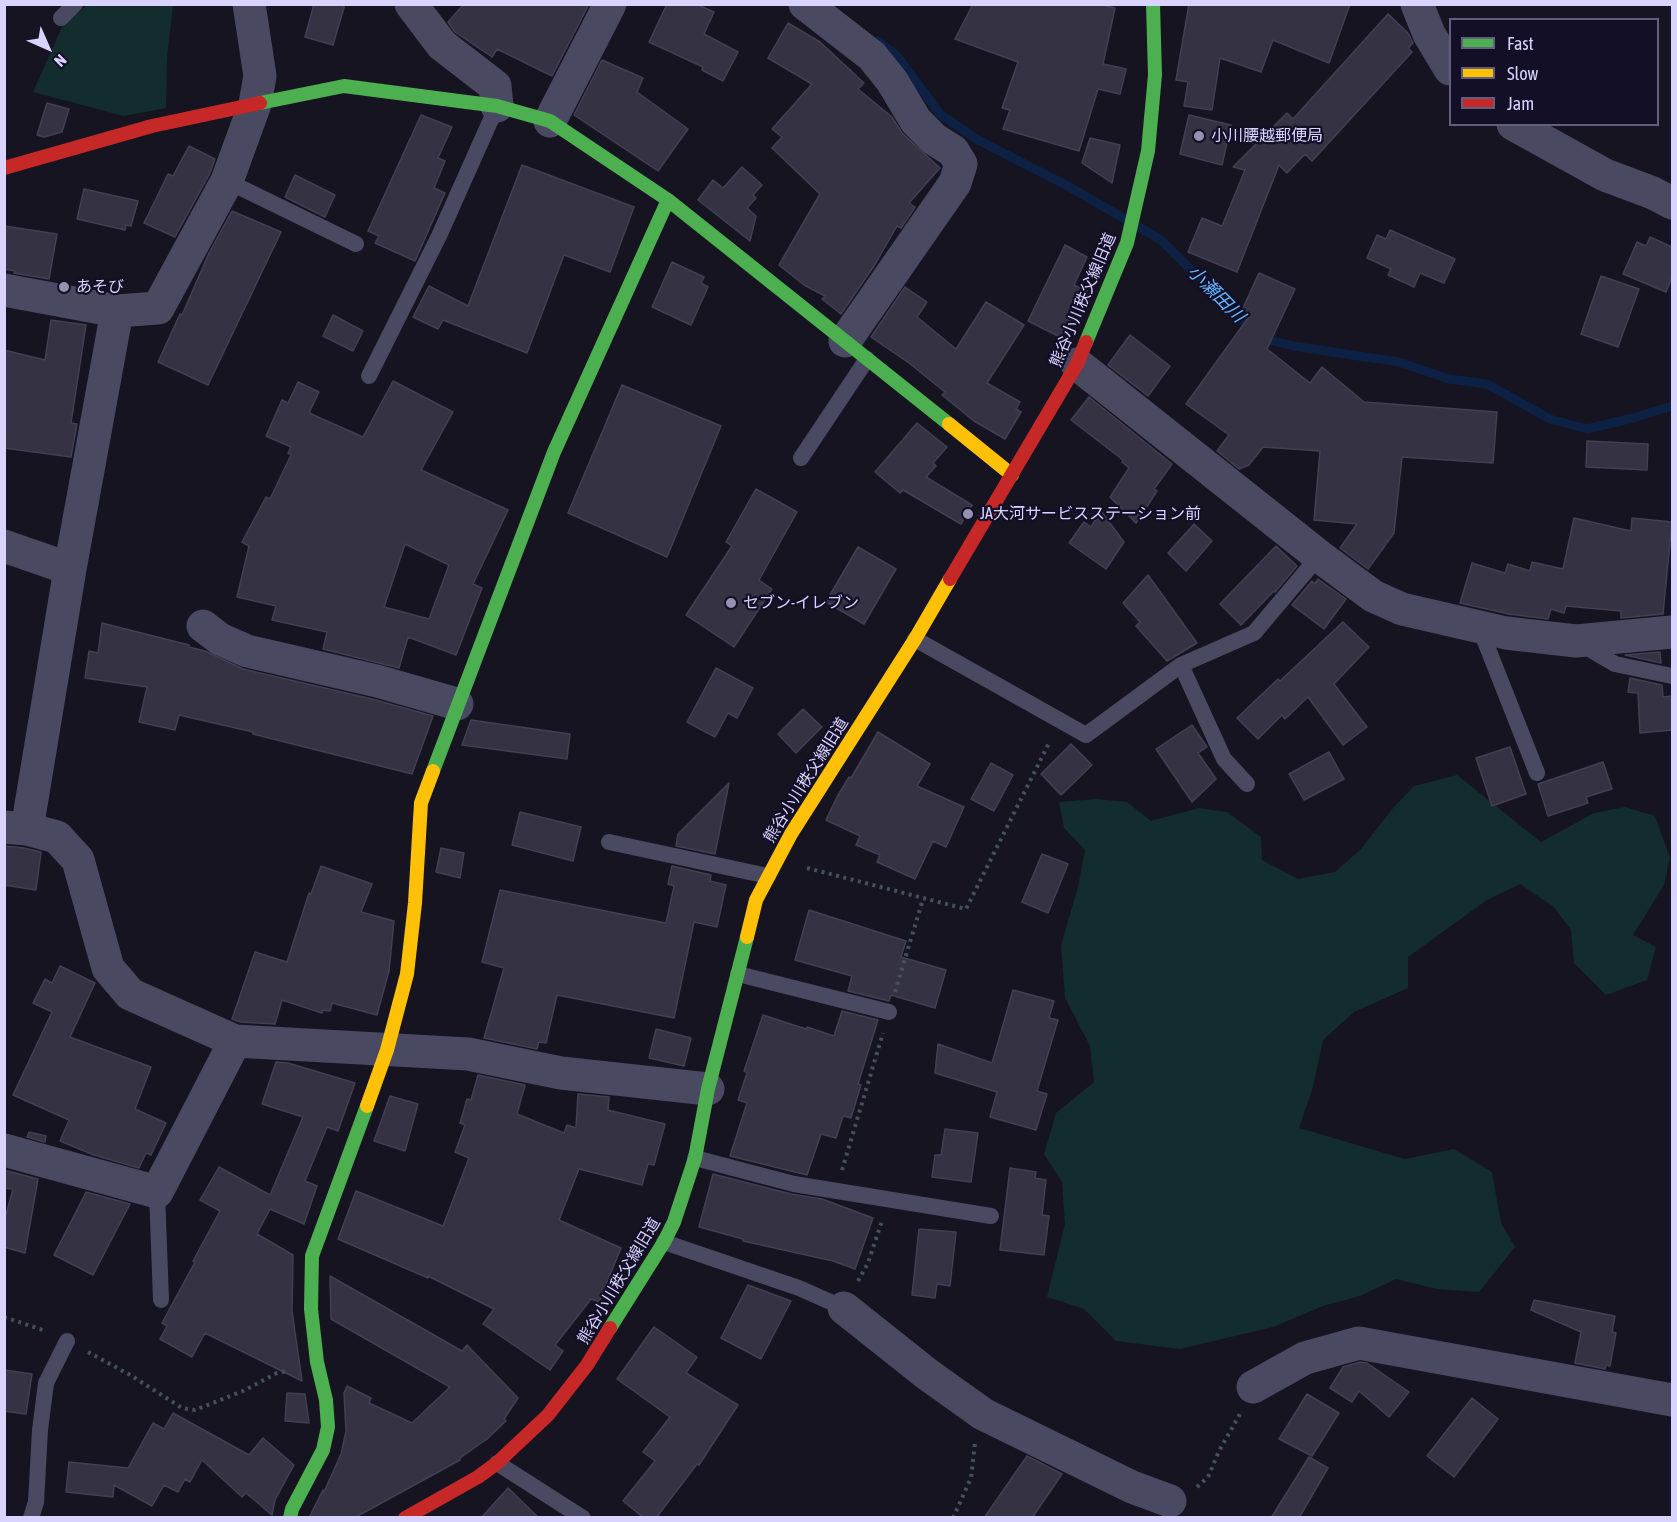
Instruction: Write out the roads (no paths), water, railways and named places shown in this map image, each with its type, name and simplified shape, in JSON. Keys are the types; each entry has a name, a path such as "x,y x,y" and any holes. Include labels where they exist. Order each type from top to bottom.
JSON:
{"street":[{"path":"4,290 117,311 158,308 227,181 255,105 260,76 249,4"},
{"path":"411,4 442,45 495,86 497,106"},
{"path":"550,121 610,4"},
{"path":"805,4 872,56 892,81 916,121 934,139 953,151 961,164 955,183 856,350"},
{"name":"熊谷小川秩父線旧道","path":"405,1518 478,1477 497,1463 548,1415 587,1365 664,1242 674,1222 695,1158 708,1089 756,900 776,860 915,639 1077,364 1127,243 1148,151 1155,75 1152,4"},
{"path":"1417,4 1430,34 1449,67"},
{"path":"4,168 152,126 344,86 497,106 550,121 668,200 1012,475"},
{"path":"1517,126 1605,175 1653,193 1672,203"},
{"path":"290,1518 292,1509 323,1450 328,1428 326,1400 317,1362 311,1309 312,1256 387,1050 407,974 415,903 421,803 554,452 668,200"},
{"path":"117,311 70,569 16,828 57,837 78,860 108,968 130,994 235,1041 468,1054 561,1073 708,1089"},
{"path":"1077,364 1319,556 1373,596 1402,609 1506,633 1575,642 1672,632"},
{"path":"4,546 70,569"},
{"path":"203,626 220,639 247,651 377,681 457,704"},
{"path":"4,1150 157,1192 235,1041"},
{"path":"844,1308 982,1414 1132,1487 1170,1501"},
{"path":"1254,1387 1305,1358 1359,1344 1672,1400"}],"lane":[{"path":"61,18 75,4"},
{"path":"369,376 440,236 497,106"},
{"path":"227,181 356,244"},
{"path":"801,458 856,350"},
{"path":"915,639 1086,735 1181,665 1254,633 1319,556"},
{"path":"1478,625 1537,773"},
{"path":"1575,642 1615,664 1672,676"},
{"path":"1181,665 1224,759 1246,784"},
{"path":"609,842 768,876"},
{"path":"738,974 889,1012"},
{"path":"695,1158 794,1184 991,1216"},
{"path":"157,1192 161,1300"},
{"path":"664,1242 799,1288 844,1308"},
{"path":"31,1518 36,1502 40,1430 46,1383 68,1341"},
{"path":"497,1463 583,1518"}],"waterway":[{"name":"小瀬田川","path":"878,41 897,56 940,114 978,140 1066,185 1125,219"},
{"name":"小瀬田川","path":"1137,226 1161,240 1260,338 1293,346 1399,362 1449,379 1487,384 1550,419 1587,429 1672,406"}],"place":[{"name":"小川腰越郵便局","path":"1199,136"},
{"name":"あそび","path":"64,287"},
{"name":"JA大河サービスステーション前","path":"968,514"},
{"name":"セブン-イレブン","path":"731,603"}]}
